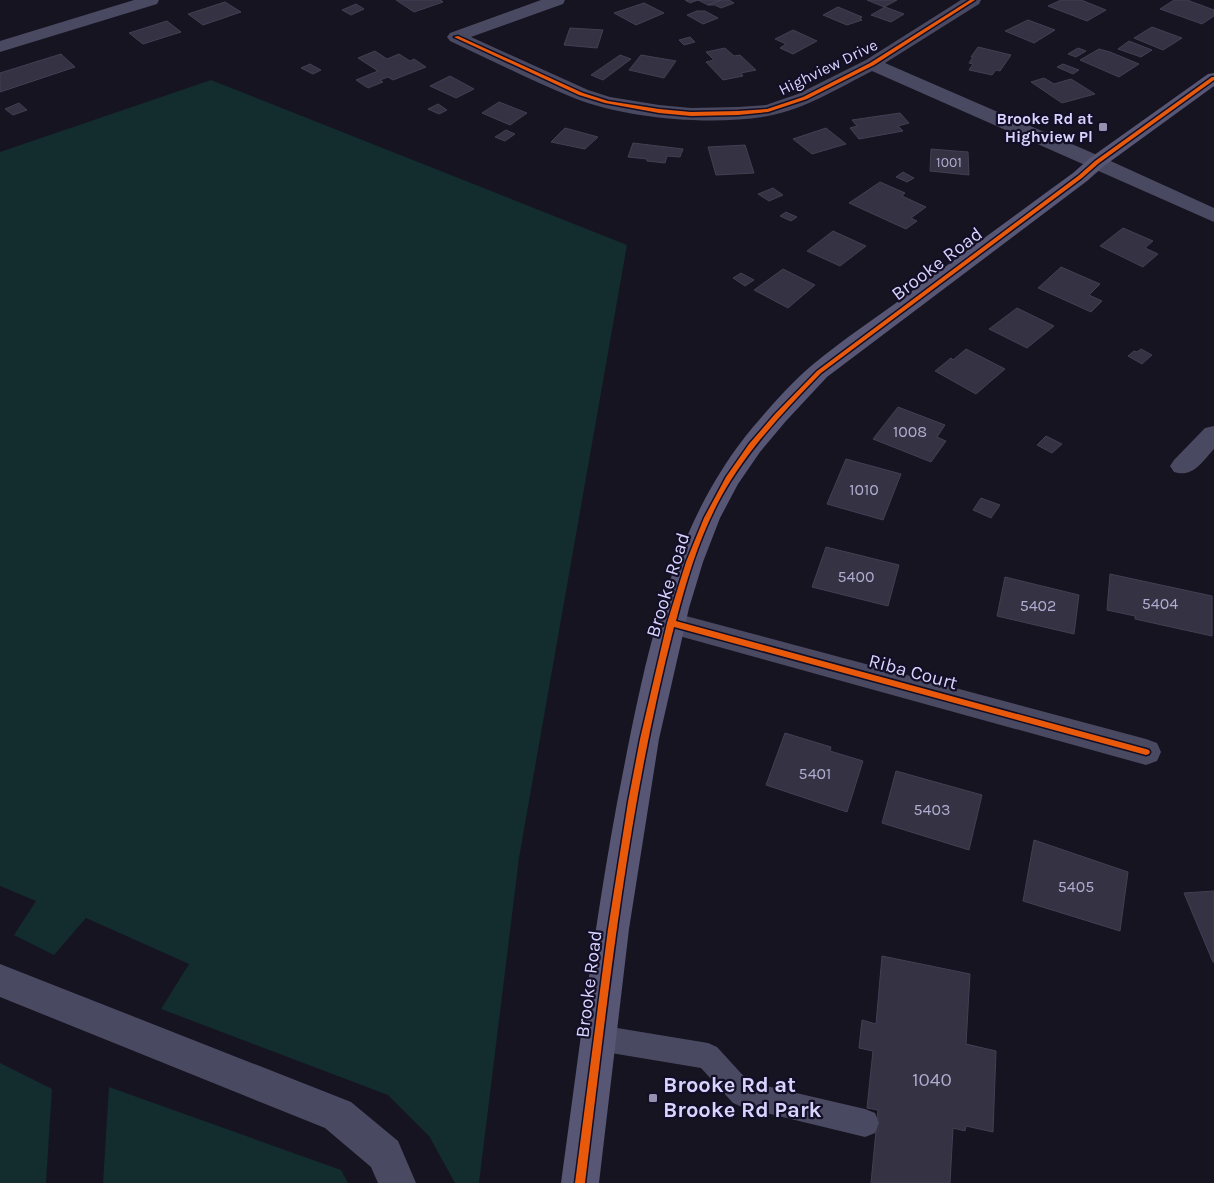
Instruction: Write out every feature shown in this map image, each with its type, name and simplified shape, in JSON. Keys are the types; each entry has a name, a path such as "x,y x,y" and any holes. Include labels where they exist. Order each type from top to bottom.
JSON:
{"street":[{"path":"0,47 151,0"},
{"name":"Highview Drive","path":"557,0 456,37 581,94 634,107 692,114 738,113 778,107 805,98 872,64 973,0"},
{"path":"872,64 1097,162 1214,216"},
{"name":"Brooke Road","path":"580,1183 620,875 647,725 678,592 698,539 718,496 740,460 783,407 819,372 1080,177 1097,162 1214,78"},
{"path":"1183,466 1214,434"},
{"name":"Riba Court","path":"671,623 1146,752"},
{"path":"0,980 338,1115 385,1154 398,1183"}],"lane":[{"path":"599,1038 708,1056 742,1094 865,1122"}],"green space":[{"path":"211,80 627,245 519,858 479,1183 455,1183 429,1136 388,1095 161,1009 189,964 86,918 54,955 14,935 36,901 0,886 0,152"},
{"path":"0,1063 52,1089 46,1183 0,1183"},
{"path":"109,1087 341,1170 348,1183 103,1183"}],"building":[{"path":"396,0 441,0 443,2 414,12"},
{"path":"685,0 698,0 690,3"},
{"path":"698,0 721,0 708,5"},
{"path":"721,0 729,0 734,3 721,8 715,5 708,5"},
{"path":"867,0 897,0 884,7"},
{"path":"1061,0 1081,0 1106,10 1087,21 1048,6"},
{"path":"1174,0 1187,0 1214,10 1214,16 1202,24 1160,9"},
{"path":"225,2 241,12 203,25 188,14"},
{"path":"644,3 664,13 636,25 614,13"},
{"path":"356,4 364,9 351,15 342,10"},
{"path":"838,7 862,17 860,19 862,20 847,25 823,15"},
{"path":"885,7 904,14 891,22 871,15"},
{"path":"697,11 705,11 718,18 703,24 687,15"},
{"path":"1028,20 1055,30 1034,43 1005,31"},
{"path":"167,21 181,32 143,44 129,33"},
{"path":"1152,27 1182,38 1163,50 1134,38"},
{"path":"570,28 603,30 597,48 564,45"},
{"path":"793,30 817,41 793,54 780,48 786,44 775,39"},
{"path":"690,37 695,42 684,45 679,40"},
{"path":"1129,41 1152,50 1141,57 1118,49"},
{"path":"978,47 1011,55 1000,71 996,70 992,75 969,70 973,64 969,63 973,57 971,57"},
{"path":"725,48 734,56 740,55 756,70 741,73 743,76 723,80 706,62 714,60 706,52"},
{"path":"1078,48 1086,51 1076,57 1068,54"},
{"path":"1099,49 1139,64 1119,77 1080,60"},
{"path":"375,51 387,59 399,54 410,61 414,59 426,67 393,80 388,77 380,80 383,82 368,88 356,80 378,71 358,58"},
{"path":"61,54 75,67 0,92 0,73"},
{"path":"620,55 631,59 603,80 591,75"},
{"path":"641,55 676,61 664,78 629,70"},
{"path":"310,64 321,70 313,74 301,68"},
{"path":"1063,64 1079,70 1073,74 1057,67"},
{"path":"450,76 474,89 456,98 430,86"},
{"path":"1044,78 1054,84 1071,79 1095,94 1062,103 1031,82"},
{"path":"499,102 527,113 510,125 482,113"},
{"path":"19,103 27,110 13,115 5,109"},
{"path":"438,104 447,110 439,114 428,109"},
{"path":"900,113 909,123 898,126 903,131 859,139 850,128 857,126 852,120"},
{"path":"565,128 598,137 585,149 551,142"},
{"path":"826,128 846,144 812,154 793,139"},
{"path":"506,130 515,134 505,141 495,137"},
{"path":"633,143 683,149 680,157 667,156 665,163 647,161 647,159 628,157"},
{"path":"745,145 754,173 716,175 708,147"},
{"path":"931,149 968,152 969,175 930,171"},
{"path":"903,172 914,178 907,182 896,177"},
{"path":"880,182 905,193 902,196 926,207 911,218 917,221 906,229 849,203"},
{"path":"773,188 783,195 769,201 758,194"},
{"path":"786,212 797,217 791,221 780,216"},
{"path":"1123,228 1153,241 1145,248 1158,254 1143,267 1100,246"},
{"path":"833,231 866,246 840,266 807,251"},
{"path":"1061,267 1100,284 1089,295 1102,301 1091,312 1038,288"},
{"path":"783,269 815,285 788,308 754,290"},
{"path":"741,273 754,280 745,286 733,278"},
{"path":"1017,308 1054,326 1027,348 989,329"},
{"path":"966,349 1005,369 976,394 935,371"},
{"path":"1141,349 1152,355 1142,364 1128,356 1134,351 1137,352"},
{"path":"898,407 945,425 937,437 946,441 931,462 873,439"},
{"path":"1046,436 1062,444 1052,453 1037,445"},
{"path":"846,459 901,474 883,520 827,504"},
{"path":"981,498 1000,505 991,518 973,510"},
{"path":"826,547 899,565 888,606 812,587"},
{"path":"1110,574 1212,596 1212,636 1135,619 1135,616 1107,610"},
{"path":"1005,577 1079,595 1074,634 997,616"},
{"path":"785,733 831,747 830,751 863,761 847,812 766,785"},
{"path":"896,771 982,795 969,850 882,823"},
{"path":"1034,840 1128,872 1120,931 1023,901"},
{"path":"1214,891 1214,962 1213,962 1184,893"},
{"path":"882,956 970,974 966,1044 996,1051 993,1132 966,1126 965,1131 953,1128 950,1183 871,1183 878,1110 867,1108 873,1051 859,1048 862,1020 876,1024"}],"cycle path":[{"path":"456,37 581,94 607,102 659,111 691,114 738,113 768,110 805,98 872,64 973,0"},
{"path":"580,1183 622,865 644,739 675,608 689,562 718,496 751,446 819,372 1080,177 1097,162 1214,78"},
{"path":"671,623 1146,752"}],"place":[{"name":"Brooke Rd at Highview Pl","path":"1103,127"},
{"name":"Brooke Rd at Brooke Rd Park","path":"653,1098"}]}
